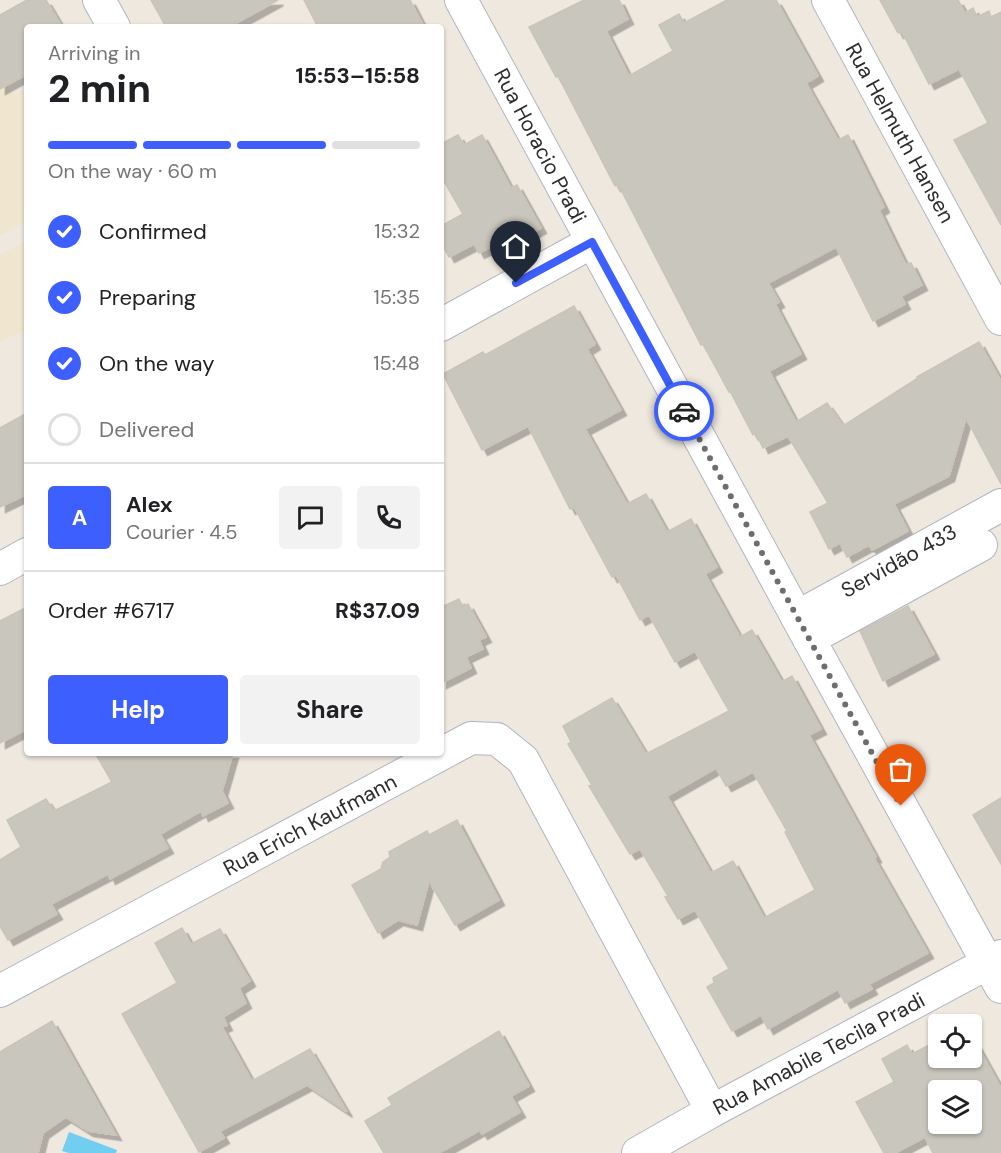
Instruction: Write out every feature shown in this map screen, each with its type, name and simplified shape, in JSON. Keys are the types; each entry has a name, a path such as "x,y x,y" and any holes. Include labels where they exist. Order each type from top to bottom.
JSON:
{"street":[{"path":"99,0 112,24"},
{"name":"Rua Horacio Pradi","path":"461,0 803,628 997,969"},
{"name":"Rua Helmuth Hansen","path":"828,0 1001,320"},
{"path":"444,323 592,242"},
{"name":"Servidão 433","path":"803,628 1001,505"},
{"path":"803,628 981,545"},
{"path":"0,569 24,556"},
{"name":"Rua Erich Kaufmann","path":"444,753 471,738 497,739 523,760 712,1111"},
{"name":"Rua Erich Kaufmann","path":"0,991 437,756"},
{"name":"Rua Amabile Tecila Pradi","path":"638,1153 712,1111 997,969"}],"shaded area":[{"path":"7,86 13,95 24,90 24,223 0,236 0,90"},
{"path":"24,243 24,330 0,342 0,255"}],"water":[{"path":"69,1132 117,1150 116,1153 62,1151"}],"building":[{"path":"27,0 46,0 60,24 24,24 24,76 0,89 0,15"},
{"path":"151,0 278,0 234,24 164,24"},
{"path":"304,0 410,0 422,24 316,24"},
{"path":"584,0 619,0 628,19 606,31 629,76 673,51 659,25 679,14 684,23 727,0 776,0 818,76 806,83 838,140 848,135 884,207 879,210 894,241 906,265 911,263 922,285 901,296 905,304 873,321 836,247 768,283 779,302 775,304 801,354 769,371 796,422 827,403 843,426 917,377 979,342 1001,381 1001,484 966,418 949,476 894,504 908,531 872,550 869,545 847,557 840,543 829,549 810,512 828,503 788,436 763,448 756,433 753,435 703,344 701,345 618,184 615,186 558,76 556,77 529,27"},
{"path":"880,0 958,0 965,13 973,8 977,17 989,11 991,17 1001,12 1001,225 954,140 988,123 959,69 929,84 902,32 898,33"},
{"path":"458,135 464,145 482,135 511,188 517,185 541,228 506,247 502,241 479,253 474,244 449,257 444,248 444,224 463,214 444,181 444,142"},
{"path":"574,306 595,344 587,349 621,410 585,429 627,504 646,494 667,532 691,519 717,567 705,574 740,637 752,630 782,682 792,676 821,729 809,735 876,857 874,858 928,953 869,984 872,989 845,1003 838,989 768,1029 761,1015 732,1031 707,987 714,983 713,978 729,969 695,910 678,919 665,897 668,896 640,849 630,854 589,786 592,785 568,744 571,742 563,726 612,698 646,754 729,711 695,651 675,662 649,615 640,620 616,575 612,577 574,507 570,509 528,426 482,450 444,373 483,352 485,355","holes":["716,768 726,786 753,772 787,831 785,832 815,890 764,918 733,861 711,873 667,796"]},
{"path":"24,415 24,495 0,507 0,428"},
{"path":"459,599 463,607 468,604 486,637 479,640 483,649 466,657 471,668 444,682 444,606"},
{"path":"908,606 934,654 883,681 860,631"},
{"path":"24,609 24,731 0,743 0,621"},
{"path":"97,756 232,756 222,791 228,803 203,816 201,811 160,834 168,848 110,879 108,874 51,904 57,914 8,940 0,926 0,860 21,847 7,820 46,799 54,811 112,782"},
{"path":"1001,798 1001,864 973,815"},
{"path":"457,820 499,900 455,925 429,881 417,925 398,920 378,933 352,885 381,869 383,862 390,857 389,852 427,831 429,835"},
{"path":"182,928 191,944 220,929 250,981 239,988 246,1003 223,1017 227,1025 222,1027 252,1081 310,1049 347,1112 307,1085 220,1131 224,1138 199,1152 122,1014 177,983 155,943"},
{"path":"52,1021 116,1135 88,1131 66,1117 43,1133 38,1153 0,1153 0,1052"},
{"path":"499,1031 529,1086 511,1096 520,1112 482,1134 480,1130 439,1153 384,1153 365,1121 392,1105 388,1098"},
{"path":"907,1045 912,1054 928,1046 928,1068 982,1068 982,1054 1001,1088 1001,1153 933,1153 925,1137 895,1153 884,1153 856,1102 894,1082 882,1059"}],"way so far":[{"path":"684,411 901,806"}],"route":[{"path":"516,283 592,242 684,411"}]}
